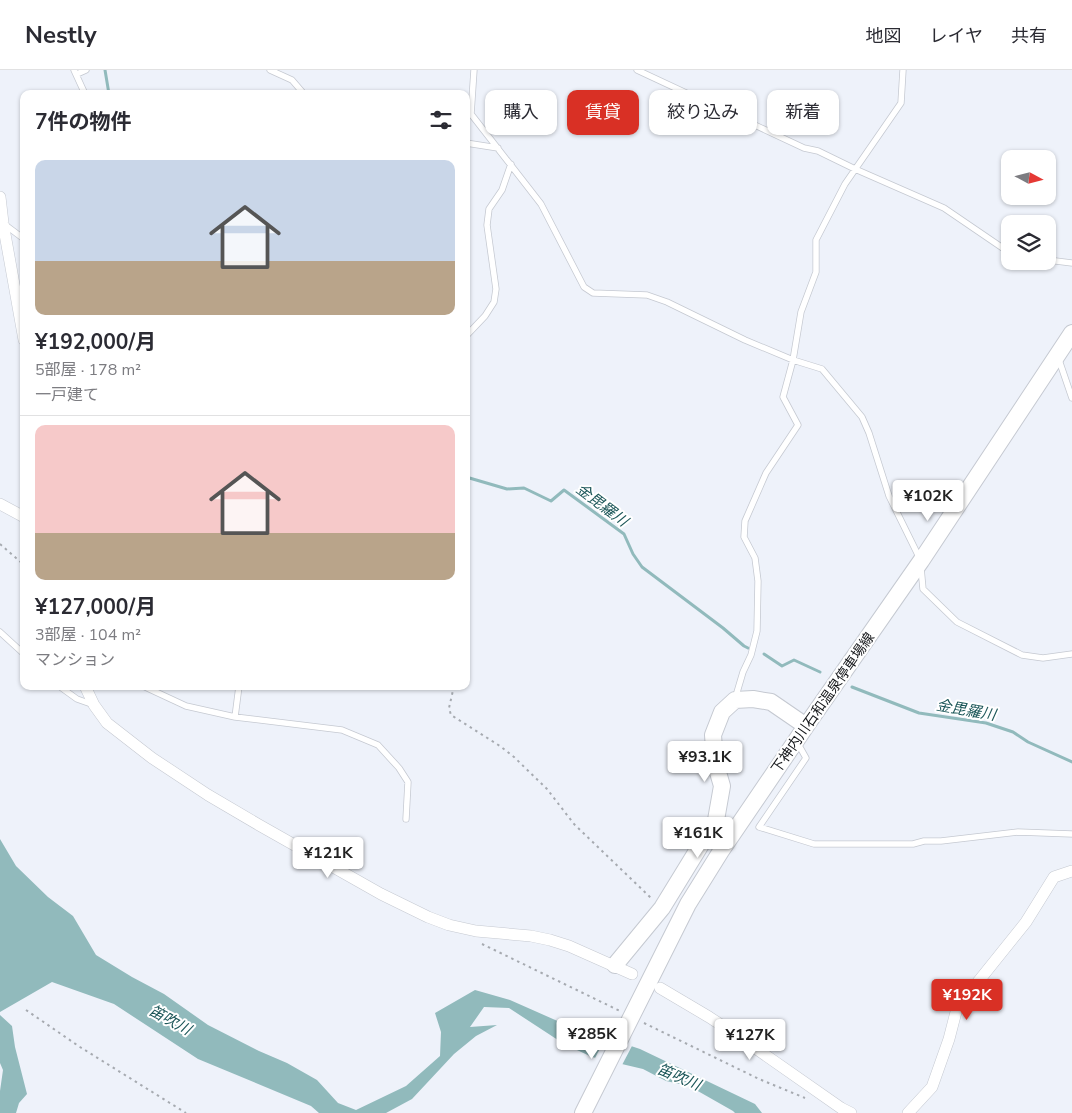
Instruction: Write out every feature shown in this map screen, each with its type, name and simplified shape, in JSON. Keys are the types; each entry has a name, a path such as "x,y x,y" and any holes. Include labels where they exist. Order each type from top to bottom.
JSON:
{"main road":[{"name":"下神内川石和温泉停車場線","path":"582,1113 688,904 721,851 921,561 1072,333"},
{"path":"615,965 662,908 716,820 722,786 715,762 713,735 722,712 735,700 753,699 771,702 806,726"}],"street":[{"path":"0,197 20,318"},
{"path":"0,504 20,515"},
{"path":"88,690 94,705 107,723 152,758 208,795 259,825 408,908 442,923 467,930 531,936 550,940 615,965 632,974"},
{"path":"908,1113 932,1086 949,1039 957,1008 1026,922 1054,877 1072,871"},
{"path":"660,988 742,1038 841,1108 851,1113"}],"lane":[{"path":"83,90 76,72 86,70"},
{"path":"270,70 292,80 301,90"},
{"path":"474,70 471,114 541,204 584,287 593,293 647,295 667,302 745,340 793,360 822,369 862,417 889,496 921,561 923,589 957,622 1022,655 1043,658 1072,654"},
{"path":"637,70 804,148 818,151 944,208 1001,247"},
{"path":"735,700 756,631 758,581 755,558 744,538 745,521 766,473 798,425 783,397 793,360 801,312 816,272 816,240 845,184 901,103 903,70"},
{"path":"470,144 498,148"},
{"path":"470,332 485,316 494,302 496,289 487,226 489,209 502,190 511,164"},
{"path":"3,223 20,236"},
{"path":"1056,261 1072,263"},
{"path":"1058,356 1072,398"},
{"path":"0,632 20,650"},
{"path":"64,690 77,700 94,705"},
{"path":"152,690 186,706 235,717 342,730 378,745 399,768 408,782 406,819"},
{"path":"235,717 239,690"},
{"path":"796,740 806,758 760,827 814,844 913,844 924,841 941,841 1018,832 1072,834"}],"path":[{"path":"0,544 20,562"},
{"path":"453,690 449,708 451,715 514,757 547,788 574,824 662,908"},
{"path":"479,942 630,1018 759,1079 808,1099"},
{"path":"26,1010 80,1047 186,1113"}],"water":[{"name":"笛吹川","path":"0,839 16,866 48,897 73,916 96,955 164,994 208,1025 287,1063 317,1080 338,1103 356,1110 406,1086 440,1056 441,1032 435,1013 475,990 510,1000 562,1023 640,1049 755,1104 762,1113 735,1113 689,1086 666,1081 643,1069 592,1057 564,1044 509,1008 484,1007 470,1027 497,1025 476,1036 454,1054 412,1099 386,1113 319,1113 311,1106 198,1059 114,1004 52,982 0,1012"},
{"path":"0,1015 12,1026 15,1047 27,1094 19,1103 16,1113 0,1113 0,1091 3,1070 0,1063"}],"pier":[{"path":"607,1035 633,1044 621,1067 594,1060"}],"waterway":[{"name":"金毘羅川","path":"105,70 108,90"},
{"name":"金毘羅川","path":"470,478 507,489 524,488 551,501 564,490 624,534 633,554 642,567 748,648"},
{"name":"金毘羅川","path":"764,654 782,666 794,660 820,672"},
{"name":"金毘羅川","path":"852,687 919,713 986,723 1013,732 1028,742 1072,762"}]}
